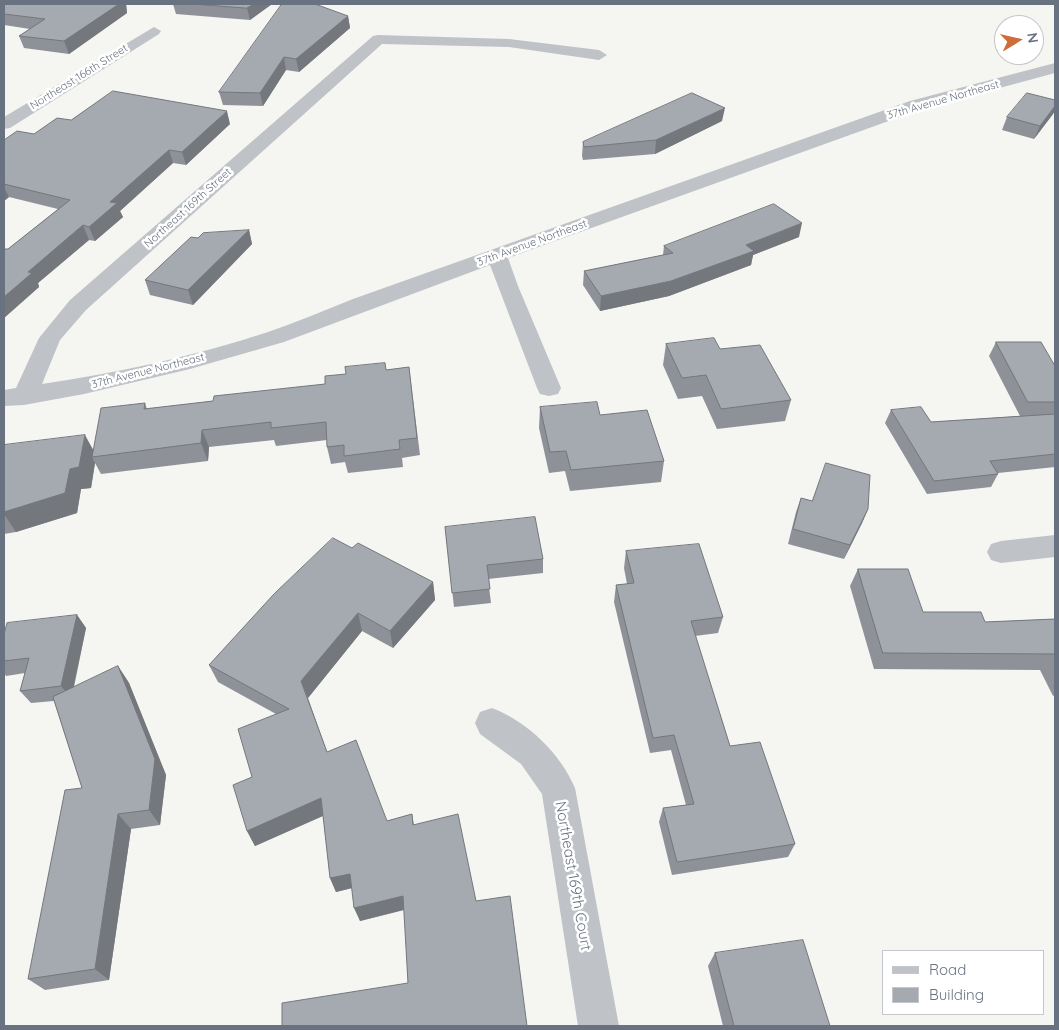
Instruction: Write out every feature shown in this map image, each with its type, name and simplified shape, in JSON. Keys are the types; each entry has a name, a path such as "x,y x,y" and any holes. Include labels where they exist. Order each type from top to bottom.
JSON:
{"street":[{"name":"Northeast 166th Street","path":"4,124 154,30"},
{"name":"Northeast 169th Street","path":"24,397 50,338 78,306 378,39 508,43 599,55"},
{"name":"37th Avenue Northeast","path":"4,398 24,397 84,386 182,364 276,337 497,255 916,105 1055,68"},
{"path":"497,255 507,286 550,388"},
{"path":"1000,552 1055,546"},
{"name":"Northeast 169th Court","path":"492,723 533,753 558,788 599,1026"}],"building":[{"path":"4,4 119,4 64,41 19,36 45,19 4,14"},
{"path":"193,4 254,4 247,8"},
{"path":"282,4 315,4 348,16 296,59 284,57 260,93 219,92"},
{"path":"113,91 227,111 182,152 169,150 110,202 117,203 89,227 83,225 28,272 32,273 4,297 4,249 8,249 70,200 4,184 4,140 17,131 34,134 57,118 71,120"},
{"path":"692,93 725,108 656,140 584,147 583,142"},
{"path":"1027,93 1055,100 1055,106 1040,126 1007,117"},
{"path":"774,204 802,223 746,245 754,251 671,281 601,296 584,271 673,253 664,246"},
{"path":"249,230 188,290 145,280 191,237 198,238 203,233"},
{"path":"714,338 720,349 760,345 791,400 721,409 706,375 682,378 666,344"},
{"path":"996,342 1041,342 1055,366 1055,402 1028,402"},
{"path":"385,363 386,370 409,367 417,438 399,440 400,449 344,456 344,445 327,447 326,422 271,428 271,422 202,430 201,443 92,457 101,408 145,403 144,409 213,401 214,396 325,384 325,376 346,374 345,367"},
{"path":"597,402 600,415 647,410 664,461 571,470 566,451 550,452 540,407"},
{"path":"921,407 931,422 1055,414 1055,454 990,461 998,474 934,481 891,410"},
{"path":"85,435 79,467 70,469 65,493 4,512 4,445"},
{"path":"826,463 870,475 868,509 850,545 793,529 801,498 812,501"},
{"path":"535,517 543,559 487,565 490,589 452,593 445,527"},
{"path":"333,538 352,548 358,543 433,582 390,631 358,613 301,681 327,752 356,740 387,821 412,814 413,825 458,814 476,901 510,896 527,1026 282,1026 282,1003 408,983 403,896 354,908 350,874 330,878 321,798 247,831 233,785 252,777 238,729 289,709 209,665 274,594"},
{"path":"699,544 723,617 691,621 730,746 760,742 795,844 677,862 663,808 694,804 674,735 653,738 616,585 634,583 626,551"},
{"path":"858,569 908,569 923,612 981,612 985,622 1055,619 1055,657 1054,654 883,653"},
{"path":"77,615 61,686 20,691 29,658 4,661 4,634 7,623"},
{"path":"118,666 155,759 149,810 118,814 95,969 28,979 65,790 82,788 53,697"},
{"path":"803,940 830,1026 734,1026 715,953"}]}
